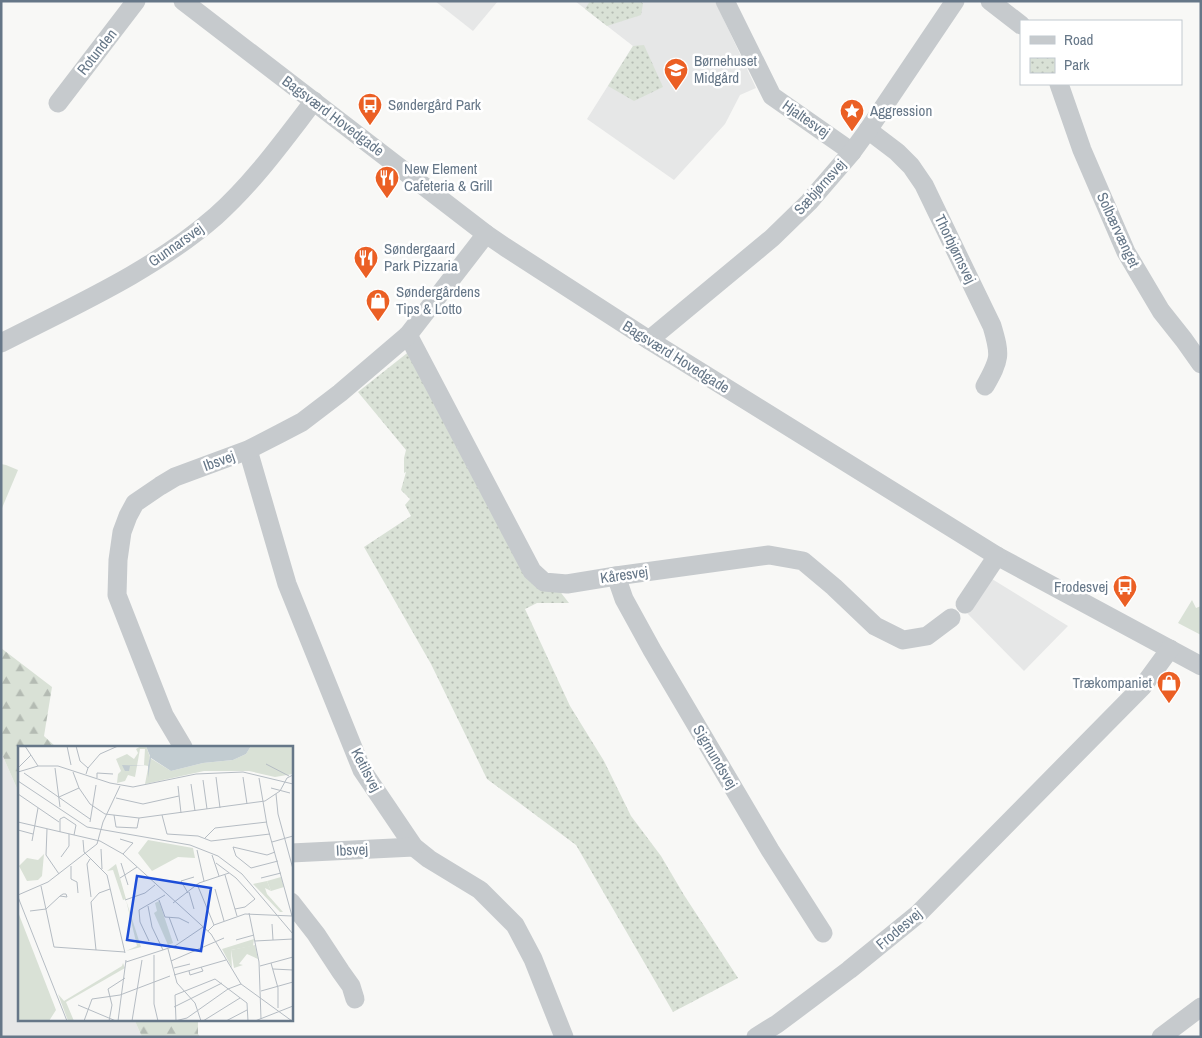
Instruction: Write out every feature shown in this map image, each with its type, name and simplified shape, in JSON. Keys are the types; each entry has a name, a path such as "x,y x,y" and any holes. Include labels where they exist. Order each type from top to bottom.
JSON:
{"street":[{"name":"Rotunden","path":"58,103 136,1"},
{"name":"Bagsværd Hovedgade","path":"183,1 486,234 648,340 997,556 1201,666"},
{"name":"Hjaltesvej","path":"725,1 772,96 852,152"},
{"name":"Sæbjørnsvej","path":"648,340 772,238 809,202 852,152 868,130 955,1"},
{"path":"990,1 1020,24"},
{"name":"Solbærvænget","path":"1059,85 1082,150 1126,252 1161,311 1201,364"},
{"name":"Gunnarsvej","path":"1,343 120,282 178,246 216,216 257,174 314,101"},
{"name":"Thorbjørnsvej","path":"868,130 897,152 911,166 924,185 992,326 997,344 998,358 985,386"},
{"name":"Ibsvej","path":"182,746 164,715 117,595 118,560 122,532 135,503 160,486 186,473 248,450 302,422 340,393 408,335 486,234"},
{"name":"Kåresvej","path":"408,335 532,571 544,582 566,584 769,555 803,561 875,626 904,640 927,636 950,618"},
{"name":"Ketilsvej","path":"248,450 287,584 362,770 414,847 429,859 480,890 515,926 532,959 564,1037"},
{"path":"966,604 997,556"},
{"name":"Sigmundsvej","path":"616,576 624,599 652,650 770,850 823,933"},
{"name":"Frodesvej","path":"756,1037 777,1024 849,970 918,914 1143,686 1170,649"},
{"name":"Ibsvej","path":"292,853 414,847"},
{"path":"292,903 352,986 355,999"},
{"path":"1161,1037 1201,1007"}],"shaded area":[{"path":"435,1 498,1 473,31"},
{"name":"Børnehuset Midgård","path":"575,1 715,1 756,88 740,95 725,124 674,180 587,119 633,46"},
{"path":"992,579 1068,626 1024,671 965,611"},
{"path":"1,752 18,791 18,1020 134,1020 142,1037 1,1037"}],"green space":[{"path":"590,1 641,1 643,4 641,15 607,26 585,9"},
{"path":"644,45 663,87 634,101 608,86 633,46"},
{"path":"411,350 537,585 558,589 569,603 537,603 525,609 570,706 604,761 631,816 661,856 738,978 673,1012 576,845 487,779 431,664 364,547 411,516 405,505 410,499 401,490 406,472 404,473 406,450 358,392"},
{"path":"1,464 18,470 2,508 1,507"},
{"path":"1192,600 1196,608 1201,606 1201,635 1178,623"},
{"path":"1,648 52,687 44,736 55,746 18,746 18,791 1,752"},
{"path":"134,1020 198,1020 198,1034 200,1037 142,1037"}],"place":[{"name":"Børnehuset Midgård","path":"676,91"},
{"name":"Søndergård Park","path":"370,126"},
{"name":"Aggression","path":"852,132"},
{"name":"New Element Cafeteria & Grill","path":"387,199"},
{"name":"Søndergaard Park Pizzaria","path":"366,279"},
{"name":"Søndergårdens Tips & Lotto","path":"378,322"},
{"name":"Frodesvej","path":"1125,608"},
{"name":"Trækompaniet","path":"1169,704"}]}
